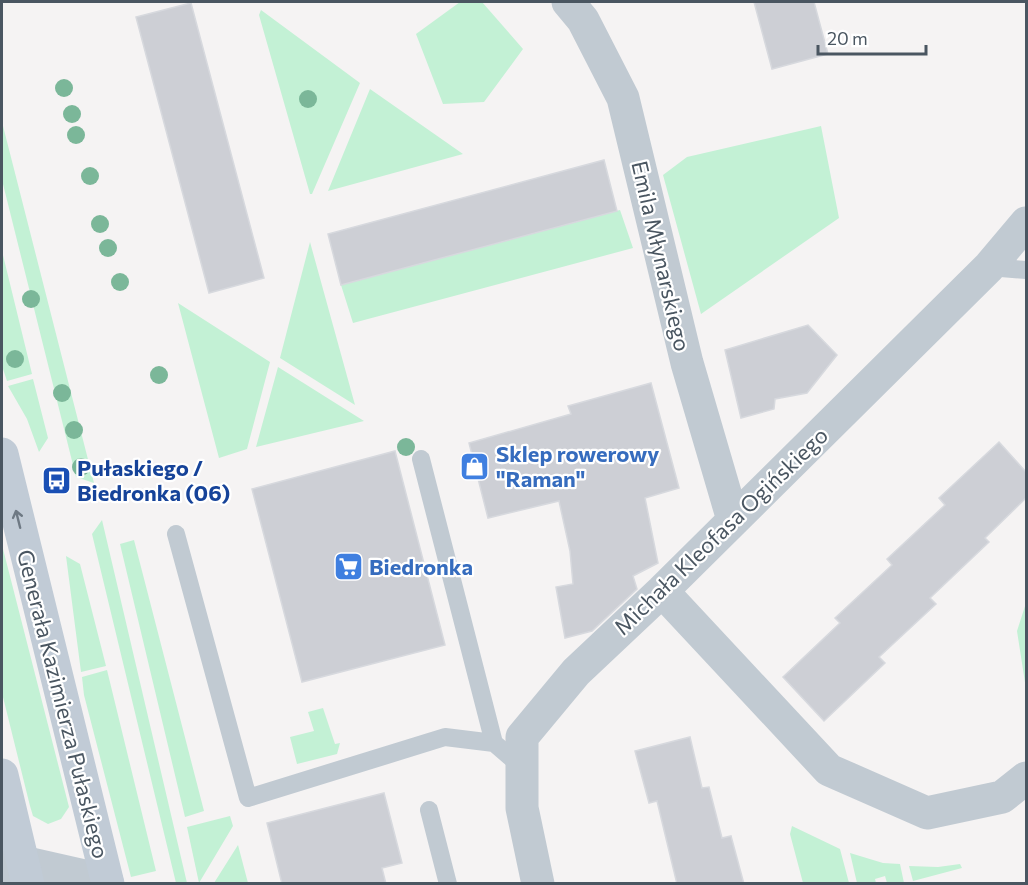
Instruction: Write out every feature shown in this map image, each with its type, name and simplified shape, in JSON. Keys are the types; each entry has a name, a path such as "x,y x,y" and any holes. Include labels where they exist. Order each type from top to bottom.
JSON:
{"main road":[{"name":"Generała Kazimierza Pułaskiego","path":"2,454 107,882"},
{"path":"2,775 18,871"}],"street":[{"name":"Emila Młynarskiego","path":"568,2 583,20 623,98 687,363 733,520"},
{"name":"Michała Kleofasa Ogińskiego","path":"538,884 522,808 522,737 576,672 662,591 989,267 1026,223"},
{"path":"662,591 829,770 927,813 1002,797 1026,778"},
{"path":"18,871 107,882"}],"lane":[{"path":"989,267 1026,270"},
{"path":"421,459 494,743"},
{"path":"176,534 248,798 445,737 494,743 522,767"},
{"path":"429,810 448,884"}],"green space":[{"path":"460,2 482,2 523,49 484,102 443,104 416,34"},
{"path":"261,10 360,83 312,194 310,194 259,15"},
{"path":"370,89 463,154 328,191"},
{"path":"2,122 94,483 76,477 2,180"},
{"path":"821,126 839,218 701,314 663,175 687,157"},
{"path":"620,210 633,248 353,323 341,285"},
{"path":"310,242 355,405 280,358"},
{"path":"2,251 32,374 7,381 2,366"},
{"path":"178,303 270,362 247,449 219,458"},
{"path":"278,367 364,421 256,447"},
{"path":"33,379 48,438 39,452 27,419 8,386"},
{"path":"102,520 187,883 176,883 92,534"},
{"path":"134,540 204,811 185,817 120,544"},
{"path":"2,545 69,807 61,819 48,824 33,816 2,693"},
{"path":"66,556 80,564 106,666 81,672"},
{"path":"1026,603 1026,689 1017,631"},
{"path":"107,670 156,871 131,877 84,695 82,677"},
{"path":"323,708 335,744 340,743 337,754 297,764 290,737 314,731 308,712"},
{"path":"230,816 233,826 199,883 187,827"},
{"path":"792,826 840,849 849,883 803,883 790,834"},
{"path":"238,845 248,883 214,883"},
{"path":"850,853 883,863 900,864 904,883 887,883 885,876 875,879 876,883 857,883"},
{"path":"960,864 962,868 913,881 909,866 938,867"}],"building":[{"path":"754,2 814,2 828,54 772,69"},
{"path":"191,3 264,278 209,293 136,17"},
{"path":"604,160 617,211 341,285 328,234"},
{"path":"808,325 837,355 807,393 775,399 774,409 741,418 725,350"},
{"path":"651,383 679,488 645,498 658,563 633,576 637,589 592,631 565,638 556,587 573,584 570,551 559,501 488,518 469,443 571,414 568,406"},
{"path":"999,442 1026,472 1026,498 985,538 989,542 930,598 936,604 879,657 885,663 824,721 783,677 840,623 835,618 892,565 887,559 945,505 939,498"},
{"name":"Biedronka","path":"395,451 445,645 302,682 252,489"},
{"path":"690,737 702,788 709,787 722,838 731,836 744,884 677,884 657,801 649,803 635,751"},
{"path":"384,793 402,863 382,868 386,884 282,884 267,823"}],"place":[{"name":"Sklep rowerowy \"Raman\"","path":"475,467"},
{"name":"Pułaskiego / Biedronka (06)","path":"56,481"},
{"name":"Biedronka","path":"348,567"}]}
